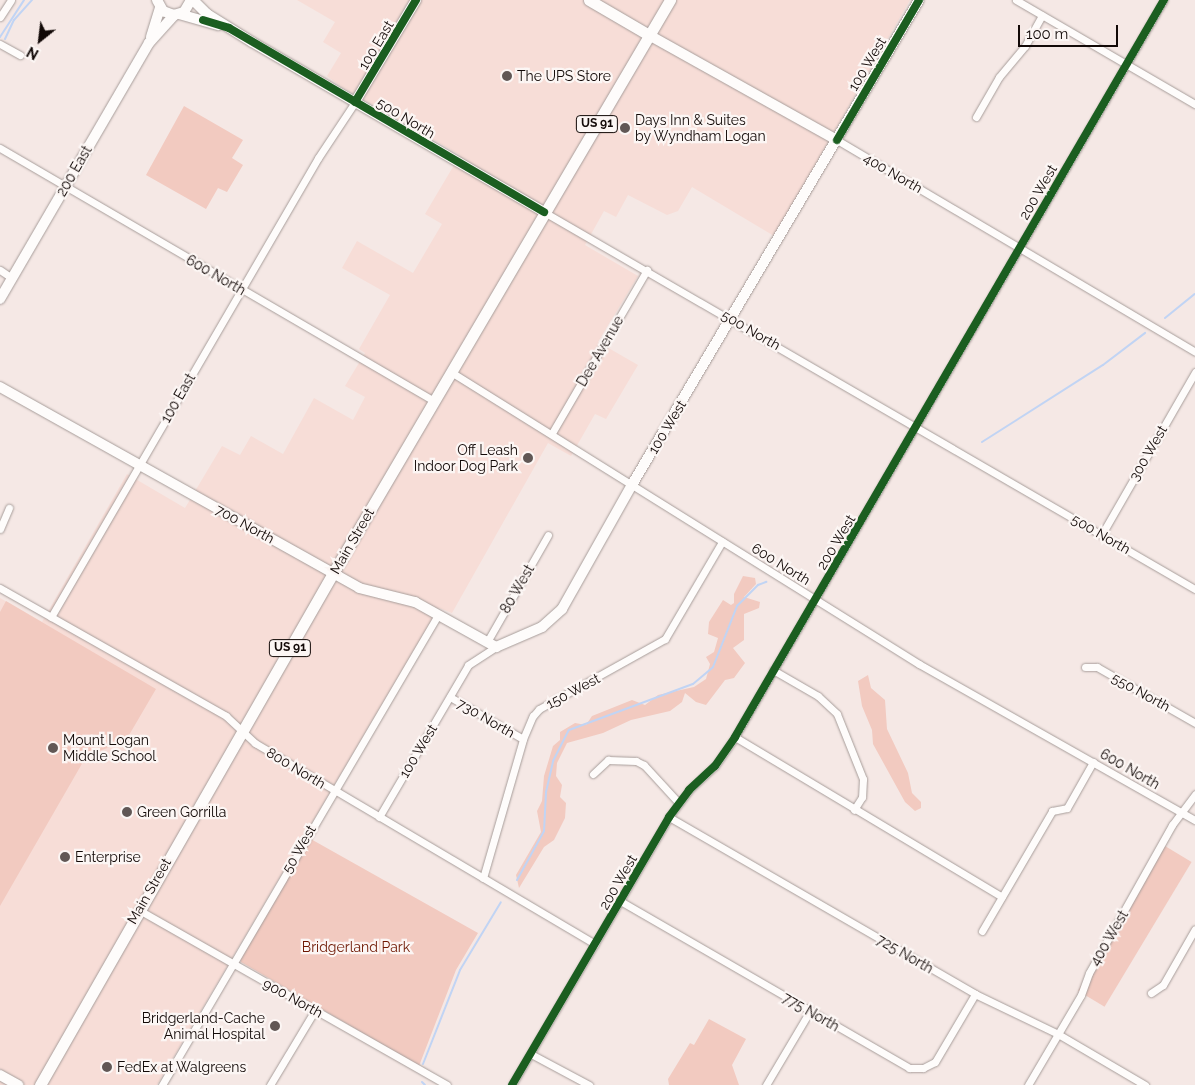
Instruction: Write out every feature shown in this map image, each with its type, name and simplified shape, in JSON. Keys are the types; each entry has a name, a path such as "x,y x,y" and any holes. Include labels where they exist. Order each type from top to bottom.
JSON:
{"main road":[{"name":"400 North","path":"589,0 649,36"},
{"name":"Main Street","path":"40,1085 333,573 670,0"}],"street":[{"path":"0,17 11,0"},
{"name":"200 East","path":"0,299 64,186 149,43 176,15 188,8 192,0"},
{"name":"500 North","path":"192,0 229,28 355,102 1195,589"},
{"name":"100 East","path":"51,617 241,290 416,0"},
{"name":"100 West","path":"379,817 468,665 491,645 542,627 562,609 633,483 920,0"},
{"path":"1016,0 1195,104"},
{"name":"200 West","path":"512,1085 595,944 622,902 669,817 678,803 715,766 735,738 814,600 826,585 1164,0"},
{"name":"200 East","path":"149,43 159,3"},
{"name":"500 North","path":"159,3 176,15 229,28"},
{"path":"976,117 999,77 1025,46 1042,15"},
{"name":"400 North","path":"649,36 836,140 1195,352"},
{"path":"0,44 20,55"},
{"name":"600 North","path":"0,148 434,401"},
{"path":"0,270 12,278"},
{"name":"Dee Avenue","path":"552,433 647,270"},
{"name":"600 North","path":"451,372 633,483 814,600 1195,820"},
{"name":"300 West","path":"1102,534 1195,372"},
{"name":"700 North","path":"0,387 359,588 415,602 491,645"},
{"path":"0,529 10,508"},
{"name":"80 West","path":"491,645 548,535"},
{"name":"150 West","path":"483,878 523,739 528,725 539,709 665,639 722,542"},
{"name":"800 North","path":"0,588 226,716 255,743 595,944"},
{"name":"50 West","path":"162,1085 438,615"},
{"name":"550 North","path":"1085,667 1097,667 1195,723"},
{"path":"773,670 818,696 837,714 863,779 862,796 854,810"},
{"name":"730 North","path":"450,697 523,739"},
{"path":"735,738 1002,897"},
{"path":"593,774 608,760 636,761 644,765 678,803"},
{"path":"982,931 1052,811 1068,808 1092,762"},
{"name":"400 West","path":"1028,1085 1058,1034 1172,825 1195,794"},
{"name":"725 North","path":"669,817 975,994 1058,1034 1144,1085"},
{"name":"775 North","path":"622,902 909,1068 923,1068 935,1062 975,994"},
{"name":"900 North","path":"139,910 447,1085"},
{"path":"1151,993 1163,985 1195,929"},
{"path":"270,1085 315,1010"},
{"path":"766,1085 810,1011"},
{"path":"531,1054 589,1085"},
{"path":"0,1074 18,1085"}],"shaded area":[{"path":"297,0 910,0 774,236 692,187 678,211 667,215 628,195 616,217 604,211 585,245 638,276 598,342 638,365 606,419 595,414 571,456 548,443 452,613 439,608 157,1085 0,1085 0,598 42,622 127,474 185,508 222,446 240,455 251,436 283,454 314,398 353,420 365,397 345,386 365,353 359,349 390,295 342,268 357,241 413,273 442,224 425,214 460,155 343,88 327,76 341,53 323,42 335,22"}],"green space":[{"path":"184,106 243,140 232,158 243,165 227,192 218,188 206,209 146,175"},
{"path":"743,576 755,578 756,584 744,597 760,602 759,608 744,614 744,640 733,648 745,663 734,678 725,680 706,705 696,702 685,693 682,702 670,711 631,720 603,733 567,743 557,763 556,776 562,785 560,797 566,803 565,818 554,840 544,847 519,888 516,875 541,832 537,811 542,801 544,776 553,746 560,740 560,732 575,723 586,725 592,716 632,700 645,705 658,695 694,687 706,679 710,664 706,657 714,652 718,638 708,634 709,622 723,600 731,605 734,603 734,594"},
{"name":"Mount Logan Middle School","path":"6,601 156,689 125,742 87,755 0,906 0,612"},
{"path":"868,675 871,688 885,700 887,729 908,773 912,793 921,802 921,808 915,811 905,802 873,744 872,730 862,706 858,681"},
{"name":"Bridgerland Park","path":"309,838 478,933 456,970 419,1066 241,962 240,957"},
{"path":"1165,846 1192,862 1105,1007 1078,991"},
{"path":"709,1019 746,1039 732,1065 739,1085 669,1085 668,1079 690,1043 694,1045"}],"waterway":[{"path":"0,37 24,0"},
{"path":"5,39 14,20 32,0"},
{"path":"1165,318 1195,294"},
{"path":"982,442 1103,365 1145,333"},
{"path":"517,880 544,831 546,792 553,761 569,730 693,684 713,667 737,606 758,585 766,582"},
{"path":"423,1064 460,970 501,902"},
{"path":"422,1082 425,1085"}],"cycle path":[{"path":"355,102 416,0"},
{"path":"837,140 919,0"},
{"path":"512,1085 669,817 689,790 715,766 735,737 1164,0"},
{"path":"203,20 229,28 544,212"}],"place":[{"name":"The UPS Store","path":"507,76"},
{"name":"Days Inn & Suites by Wyndham Logan","path":"625,128"},
{"name":"Off Leash Indoor Dog Park","path":"528,458"},
{"name":"Mount Logan Middle School","path":"53,748"},
{"name":"Green Gorrilla","path":"127,812"},
{"name":"Enterprise","path":"65,857"},
{"name":"Bridgerland-Cache Animal Hospital","path":"275,1026"},
{"name":"FedEx at Walgreens","path":"107,1067"}]}
